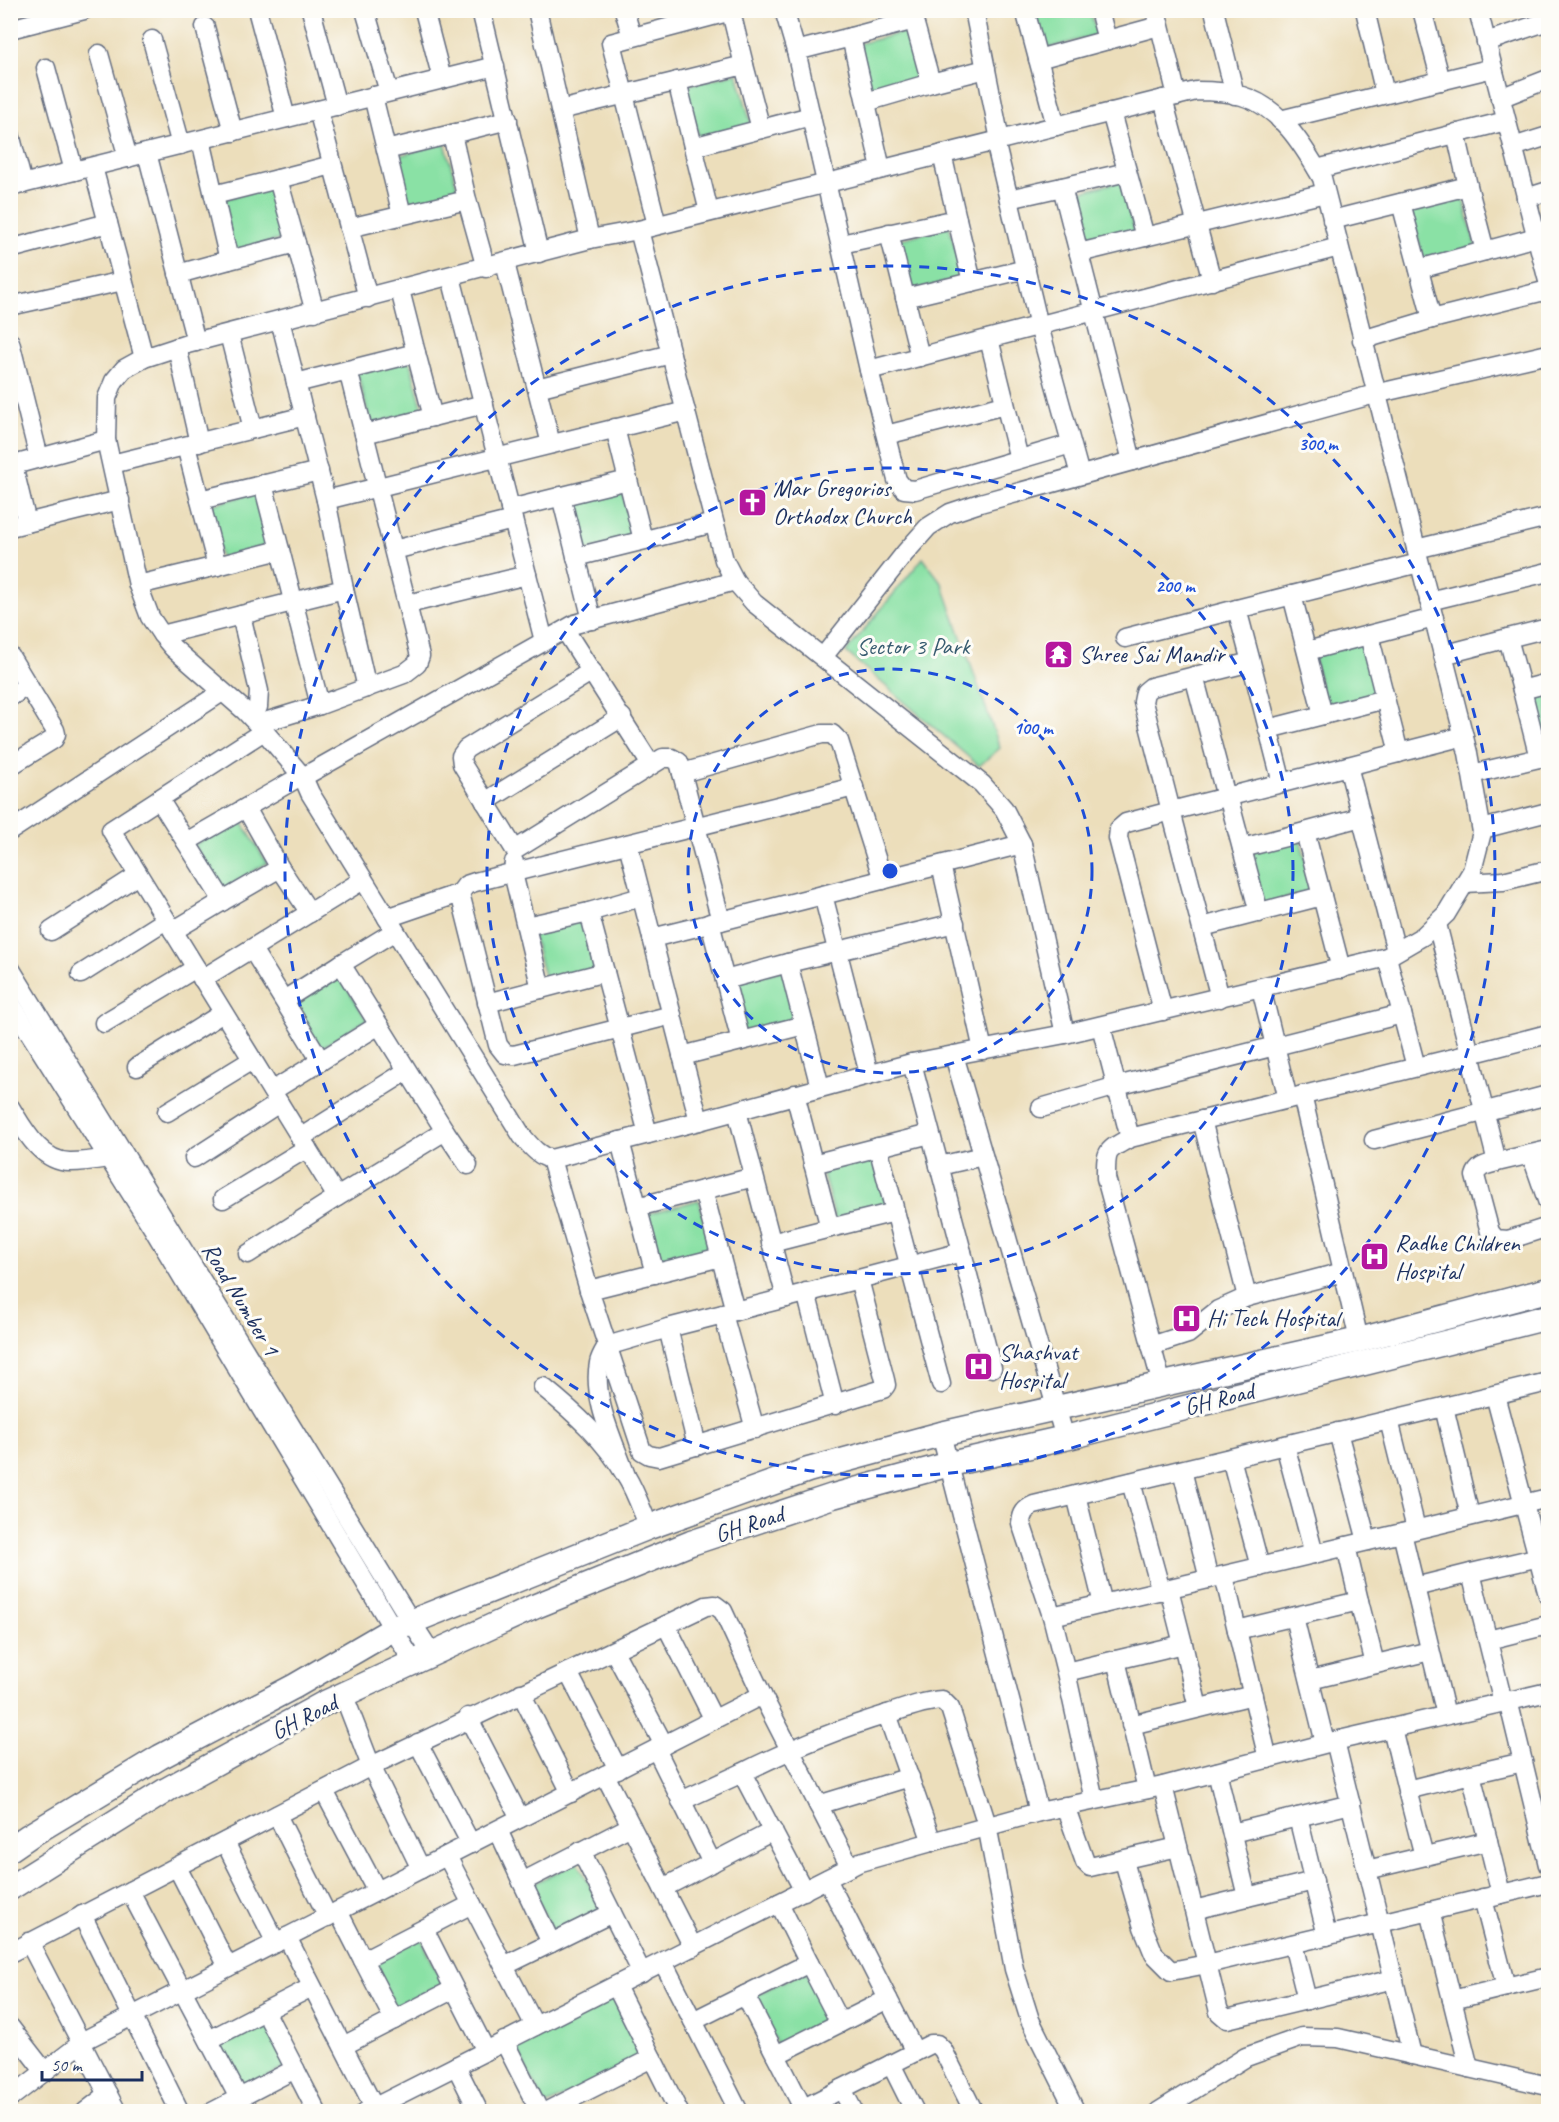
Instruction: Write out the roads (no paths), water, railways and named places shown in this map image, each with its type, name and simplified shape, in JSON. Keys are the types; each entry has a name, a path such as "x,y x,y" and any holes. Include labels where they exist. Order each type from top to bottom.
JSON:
{"main road":[{"name":"GH Road","path":"10,1849 160,1757 296,1686 402,1626 649,1527 808,1470 941,1434 1359,1340 1548,1290"},
{"name":"GH Road","path":"10,1888 168,1789 323,1704 536,1606 692,1543 833,1496 950,1464 1065,1438 1548,1317"}],"street":[{"path":"10,29 84,10"},
{"path":"311,10 337,106"},
{"path":"365,10 381,94 386,150 402,215"},
{"path":"424,10 442,80"},
{"path":"481,10 539,253"},
{"path":"537,10 590,239"},
{"path":"624,10 632,37"},
{"path":"784,10 796,51 869,370 897,480 904,489 915,490 1071,444"},
{"path":"974,10 1009,199 1039,326 1080,475"},
{"path":"1025,10 1056,126"},
{"path":"1099,10 1107,40"},
{"path":"1214,10 1235,95"},
{"path":"1365,10 1385,94"},
{"path":"1422,10 1442,81"},
{"path":"1478,10 1526,198 1542,247 1548,281"},
{"path":"657,225 611,43 682,17 733,11 761,129"},
{"path":"258,13 286,118"},
{"path":"796,51 851,37 913,15 931,84"},
{"path":"1038,59 1107,40 1158,18 1170,97 1212,281"},
{"path":"1486,42 1548,21"},
{"path":"205,27 233,132"},
{"path":"851,37 881,169"},
{"path":"152,40 181,145"},
{"path":"99,54 128,158"},
{"path":"560,110 744,65"},
{"path":"10,134 17,186 495,66"},
{"path":"46,68 74,171"},
{"path":"1280,120 1493,68"},
{"path":"866,102 986,69"},
{"path":"1500,98 1548,79"},
{"path":"677,81 709,212"},
{"path":"1196,91 1244,96 1275,114 1301,142 1322,178 1464,736 1482,829 1472,871 1446,914 1437,924 1423,936 1392,954 1341,969 1101,1026 912,1063 699,1121 551,1159 545,1158 534,1150 522,1136 363,880 302,776 258,724 162,635 150,617 138,585 106,440 107,398 114,381 124,369 144,358 177,347 590,239 639,230 1170,97 1196,91"},
{"path":"318,110 368,298"},
{"path":"1112,112 1145,237"},
{"path":"693,147 811,116"},
{"path":"386,150 507,120"},
{"path":"1317,169 1506,121"},
{"path":"1456,133 1485,251"},
{"path":"452,134 486,268"},
{"path":"1513,147 1548,136"},
{"path":"201,140 229,260"},
{"path":"147,153 196,342"},
{"path":"942,154 972,282"},
{"path":"214,195 332,165"},
{"path":"93,167 144,358"},
{"path":"1009,199 1128,172"},
{"path":"278,178 315,312"},
{"path":"1332,220 1468,186"},
{"path":"1062,187 1132,461"},
{"path":"1526,198 1548,191"},
{"path":"1079,253 1325,193"},
{"path":"349,228 467,200"},
{"path":"1401,203 1432,319"},
{"path":"841,243 957,219"},
{"path":"10,249 108,223"},
{"path":"639,230 724,561 735,581 754,603 982,784 1004,809 1022,844 1065,1034"},
{"path":"889,233 920,357"},
{"path":"178,274 296,243"},
{"path":"869,370 1339,247"},
{"path":"1419,269 1485,251 1542,247"},
{"path":"505,262 551,444"},
{"path":"905,298 1026,269"},
{"path":"451,277 544,641"},
{"path":"10,306 123,282"},
{"path":"400,290 433,417"},
{"path":"1362,340 1432,319 1548,290"},
{"path":"280,320 326,500 367,688"},
{"path":"229,334 253,429"},
{"path":"988,339 1019,459"},
{"path":"10,342 14,373 39,458"},
{"path":"177,347 200,500 217,566"},
{"path":"296,383 416,353"},
{"path":"537,388 671,354"},
{"path":"823,657 905,553 928,527 950,513 1376,394 1548,354"},
{"path":"337,1197 111,830 159,799 258,724 367,688 404,674 417,664 420,656 408,604 348,370"},
{"path":"364,434 484,404"},
{"path":"886,435 1005,405"},
{"path":"326,500 686,411"},
{"path":"112,464 305,416"},
{"path":"615,428 643,540"},
{"path":"106,440 12,466 19,525 120,500"},
{"path":"200,500 318,471"},
{"path":"394,550 512,514 561,496 628,480"},
{"path":"263,484 320,705"},
{"path":"561,496 592,620"},
{"path":"1125,638 1292,595 1548,517"},
{"path":"576,557 714,523"},
{"path":"138,585 280,550"},
{"path":"1307,651 1369,635 1431,610 1548,572"},
{"path":"408,604 527,575"},
{"path":"186,842 575,624 735,581"},
{"path":"162,635 344,589"},
{"path":"1292,595 1323,715"},
{"path":"1237,609 1282,783"},
{"path":"241,615 259,691 258,724"},
{"path":"1443,654 1548,628"},
{"path":"565,630 651,765"},
{"path":"1369,635 1399,753"},
{"path":"1472,774 1544,756 1508,638"},
{"path":"10,656 56,734 54,739 10,766"},
{"path":"1220,998 1143,702 1145,692 1151,687 1251,662"},
{"path":"541,989 513,873 515,850 462,764 461,756 466,749 592,671"},
{"path":"1194,676 1258,912"},
{"path":"1522,690 1548,683"},
{"path":"10,697 28,685"},
{"path":"10,831 222,692"},
{"path":"1268,729 1385,699"},
{"path":"485,802 621,717"},
{"path":"682,773 822,734 832,734 839,741 883,879"},
{"path":"1163,1011 1118,838 1119,829 1126,823 1464,736"},
{"path":"515,850 663,758 672,758 679,762 696,827 725,980 741,1041"},
{"path":"1348,766 1392,954 1402,1014 1416,1067"},
{"path":"284,1000 342,964 391,925 460,892 466,885 854,787"},
{"path":"159,799 223,901"},
{"path":"246,808 280,868 310,913"},
{"path":"1482,829 1548,812"},
{"path":"1242,848 1361,817"},
{"path":"1305,832 1341,969"},
{"path":"627,844 699,1121"},
{"path":"652,938 1022,844"},
{"path":"941,865 983,1050"},
{"path":"81,974 169,925 223,901 280,868"},
{"path":"1464,883 1503,881 1548,870"},
{"path":"51,931 138,874"},
{"path":"104,1023 252,949 363,880"},
{"path":"460,892 498,1045 505,1054 514,1055 672,1015"},
{"path":"823,895 869,1074"},
{"path":"1202,927 1322,896"},
{"path":"526,926 589,912 641,897"},
{"path":"589,912 648,1134"},
{"path":"725,980 955,923"},
{"path":"1437,924 1497,1162"},
{"path":"252,949 321,1061"},
{"path":"788,963 820,1087"},
{"path":"342,964 468,1166"},
{"name":"Road Number 1","path":"10,968 402,1626"},
{"path":"487,1004 605,972"},
{"path":"1261,988 1275,1046 1295,1097 1343,1272 1359,1340"},
{"name":"Road Number 1","path":"10,1002 423,1658"},
{"path":"137,1067 223,1013"},
{"path":"1041,1108 1116,1086 1402,1014"},
{"path":"194,1158 321,1061 379,1025"},
{"path":"682,1056 804,1025"},
{"path":"1101,1026 1130,1138"},
{"path":"1162,1385 1106,1178 1106,1156 1112,1148 1130,1138 1548,1034"},
{"path":"954,1055 1065,1438"},
{"path":"167,1112 252,1060"},
{"path":"912,1063 992,1368"},
{"path":"223,1199 408,1071"},
{"path":"795,1094 830,1228"},
{"path":"1374,1140 1548,1095"},
{"path":"10,1107 17,1133 60,1161 69,1163 108,1158"},
{"path":"736,1111 786,1298"},
{"path":"1202,1120 1247,1297"},
{"path":"248,1254 445,1131"},
{"path":"813,1164 930,1134"},
{"path":"620,1141 655,1274"},
{"path":"878,1147 940,1384"},
{"path":"1548,1203 1540,1152 1497,1162 1476,1171 1475,1176 1490,1232 1496,1239 1508,1240 1548,1227"},
{"path":"939,1166 983,1156"},
{"path":"551,1159 607,1346 642,1451 649,1455 659,1457 883,1389 886,1385 859,1279"},
{"path":"637,1207 754,1177"},
{"path":"703,1190 721,1257 729,1312 755,1429"},
{"path":"771,1243 895,1212"},
{"path":"649,1527 626,1476 606,1420 598,1388 599,1361 607,1346 962,1252"},
{"path":"589,1290 721,1257"},
{"path":"1151,1346 1188,1334 1218,1310 1247,1297 1343,1272"},
{"path":"806,1293 834,1405"},
{"path":"668,1328 697,1446"},
{"path":"1094,1800 1052,1616 1022,1523 1022,1515 1027,1508 1495,1395 1548,1386"},
{"path":"543,1387 570,1408 592,1431 626,1476"},
{"path":"1495,1395 1526,1503 1548,1595"},
{"path":"1444,1407 1470,1516"},
{"path":"1389,1420 1409,1531 1415,1587 1446,1715"},
{"path":"1338,1432 1366,1541"},
{"path":"941,1434 1039,1812"},
{"path":"1285,1445 1314,1554"},
{"path":"1231,1458 1260,1567"},
{"path":"1182,1470 1216,1577 1237,1630 1268,1759"},
{"path":"1131,1482 1183,1644 1198,1708"},
{"path":"1076,1495 1103,1604"},
{"path":"1052,1616 1548,1498"},
{"path":"1346,1546 1375,1664"},
{"path":"1415,1587 1539,1557"},
{"path":"1471,1573 1523,1762 1540,1793 1548,1865"},
{"path":"1237,1630 1359,1601"},
{"path":"10,1953 468,1717 706,1606 714,1605 723,1611 762,1695 850,1867"},
{"path":"1294,1617 1310,1680 1351,1804 1413,2055"},
{"path":"666,1625 714,1720"},
{"path":"1488,1640 1548,1625"},
{"path":"1066,1672 1183,1644"},
{"path":"614,1650 660,1747 681,1801 712,1863"},
{"path":"1310,1680 1430,1651"},
{"path":"1116,1660 1131,1725 1178,1847 1219,2012 1227,2019 1394,1979"},
{"path":"568,1672 611,1772 631,1826 693,1947"},
{"path":"225,1842 281,1940 312,1987 343,2046 370,2109 860,1862 1039,1812 1155,1787 1330,1742 1548,1692"},
{"path":"522,1693 571,1793"},
{"path":"10,2098 82,2043 132,2016 762,1695"},
{"path":"1131,1725 1253,1695"},
{"path":"344,1696 371,1766 421,1869"},
{"path":"681,1801 790,1749 887,1714 930,1701 942,1700 950,1708 987,1826 1014,1968 1030,2020 1076,2112"},
{"path":"887,1714 932,1842"},
{"path":"468,1717 520,1818"},
{"path":"1392,1728 1424,1856"},
{"path":"418,1743 471,1844"},
{"path":"1407,1790 1523,1762"},
{"path":"1217,1772 1247,1897"},
{"path":"742,1773 804,1891"},
{"path":"1471,1774 1488,1841 1492,1896 1506,1987"},
{"path":"818,1804 910,1777"},
{"path":"324,1791 377,1892"},
{"path":"1232,1833 1351,1804"},
{"path":"1065,1806 1085,1862 1090,1867 1178,1847"},
{"path":"277,1815 333,1914 363,1960 394,2020"},
{"path":"1298,1817 1327,1936"},
{"path":"522,1881 631,1826"},
{"path":"498,1830 551,1943"},
{"path":"663,1888 773,1831"},
{"path":"1367,1870 1488,1841"},
{"path":"581,1851 642,1972"},
{"path":"447,1856 535,2026"},
{"path":"1124,1861 1143,1927 1154,1954 1171,1971 1548,1882"},
{"path":"177,1867 228,1967"},
{"path":"827,1879 915,2052"},
{"path":"1194,1910 1314,1881"},
{"path":"130,1891 239,2098"},
{"path":"363,1960 472,1904"},
{"path":"779,1904 840,2023"},
{"path":"1430,1911 1469,2067"},
{"path":"504,1966 612,1913"},
{"path":"82,1915 180,2112"},
{"path":"424,1929 486,2051"},
{"path":"29,1942 117,2112"},
{"path":"1293,1944 1307,2000"},
{"path":"663,1962 739,2112"},
{"path":"693,2021 809,1963"},
{"path":"1452,2000 1548,1977"},
{"path":"616,1986 652,2058 674,2110"},
{"path":"209,2040 312,1987"},
{"path":"343,2046 454,1989"},
{"path":"745,1995 776,2055 799,2110 915,2052 937,2044 943,2050 974,2112"},
{"path":"776,2055 888,1999"},
{"path":"265,2011 317,2112"},
{"path":"10,2027 45,2072"},
{"path":"1158,2112 1246,2057 1302,2037 1338,2038 1548,2086"},
{"path":"504,2042 540,2112"},
{"path":"545,2112 652,2058"},
{"path":"891,2064 915,2112"},
{"path":"456,2066 479,2112"},
{"path":"212,2112 295,2069"},
{"path":"842,2089 854,2112"},
{"path":"85,2112 108,2094"}],"place":[{"name":"Mar Gregorios Orthodox Church","path":"752,502"},
{"name":"Shree Sai Mandir","path":"1058,654"},
{"name":"Radhe Children Hospital","path":"1374,1257"},
{"name":"Hi Tech Hospital","path":"1186,1318"},
{"name":"Shashvat Hospital","path":"978,1366"}],"park label":[{"name":"Sector 3 Park","path":"913,646"}]}
